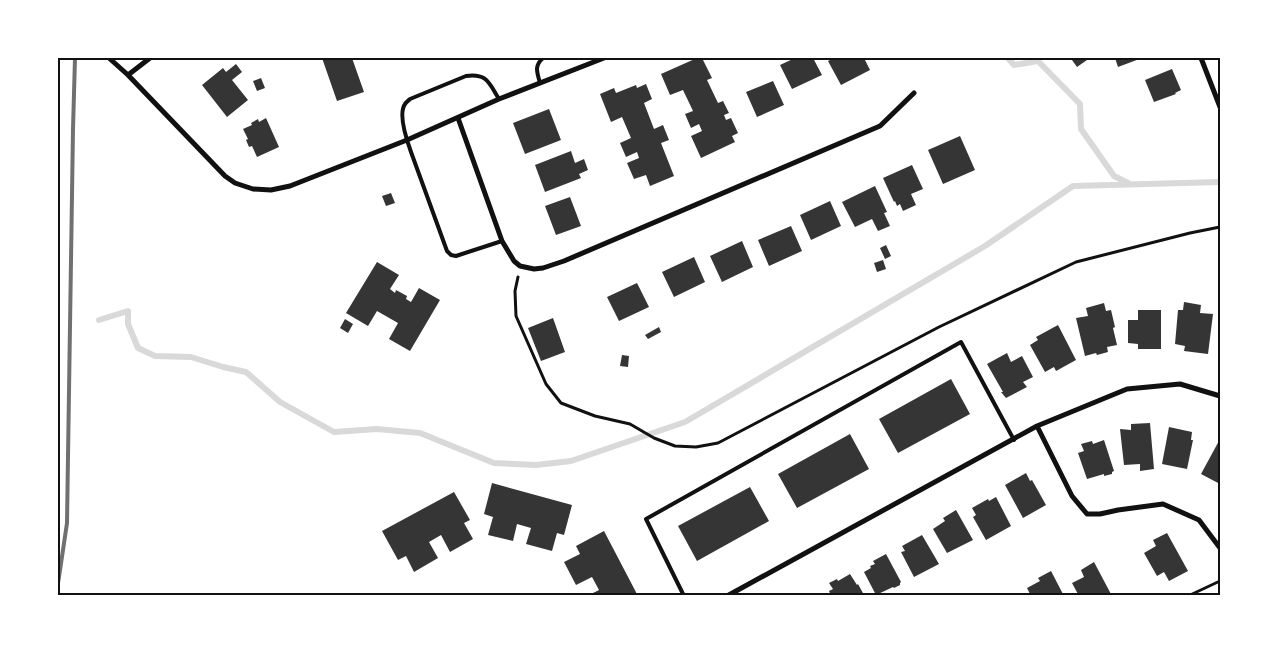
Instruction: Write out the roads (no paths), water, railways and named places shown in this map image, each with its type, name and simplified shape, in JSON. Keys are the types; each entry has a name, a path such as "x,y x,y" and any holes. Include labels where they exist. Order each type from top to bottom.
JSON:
{"street":[{"path":"109,58 128,75 225,176 235,183 253,189 271,190 290,186 407,140 592,60 604,58"},
{"path":"128,75 150,58"},
{"path":"1201,58 1220,107"},
{"path":"458,118 502,241 514,261 520,266 534,269 564,261 880,126 914,93"},
{"path":"727,596 1037,426 1127,389 1180,384 1220,396"},
{"path":"1037,426 1072,496 1088,514 1100,514 1164,504 1199,520 1220,548"}],"lane":[{"path":"540,83 536,68 543,58"},
{"path":"499,99 483,77 466,76 410,98 404,105 402,114 407,140 444,244 450,255 462,255 502,241"},
{"path":"684,596 646,519 962,342 1014,440"}],"waterway":[{"path":"1008,58 1014,65 1038,61 1080,104 1081,129 1114,176 1130,184"},
{"path":"99,320 128,311 128,324 138,348 155,356 191,357 246,372 280,402 334,432 377,429 420,433 494,463 536,465 571,461 685,422 985,246 1073,186 1220,182"}],"railway":[{"path":"58,583 67,523 75,58"}]}
